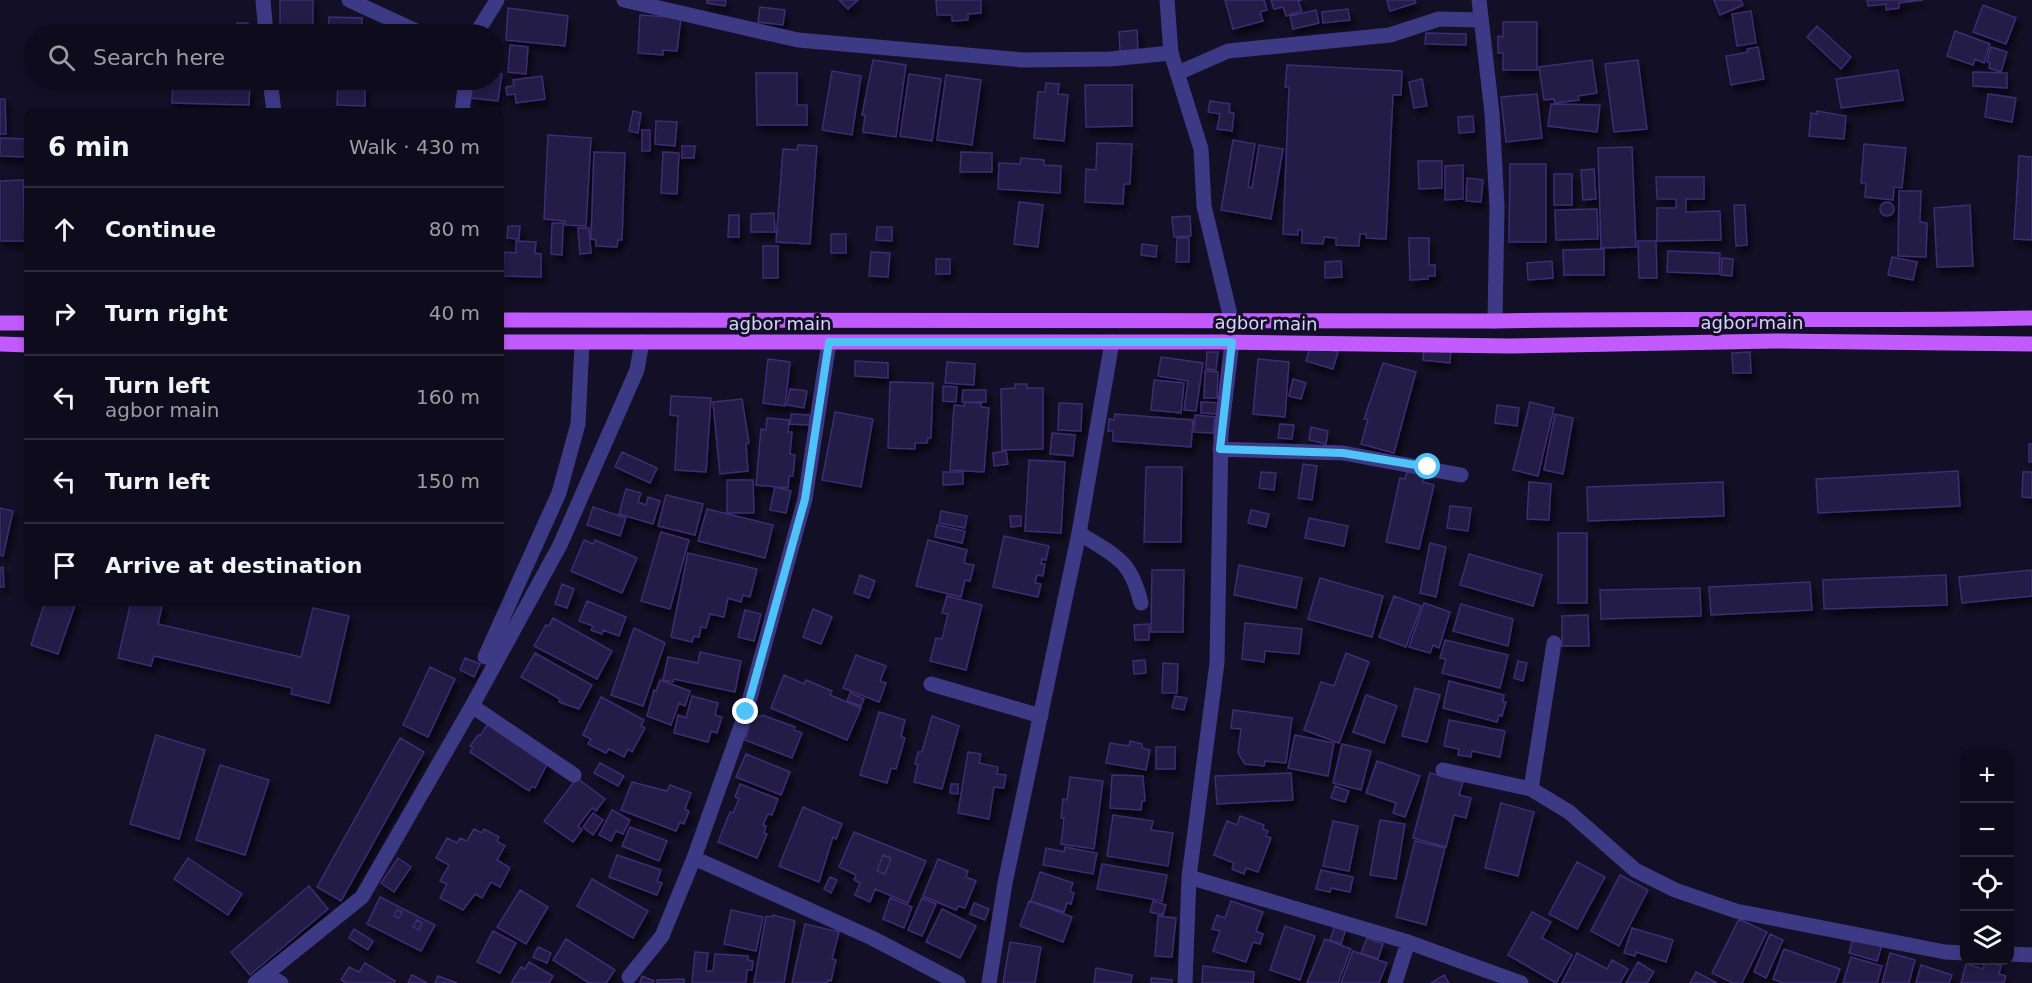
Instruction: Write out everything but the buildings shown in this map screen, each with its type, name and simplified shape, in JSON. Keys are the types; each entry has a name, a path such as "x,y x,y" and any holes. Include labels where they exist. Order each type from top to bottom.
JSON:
{"main road":[{"name":"agbor main","path":"504,320 1010,318 1495,321 1620,318 1846,320 2032,318"},
{"path":"1009,342 1012,330 1010,318"},
{"path":"0,323 23,323 21,335 24,344 0,344"},
{"name":"agbor main","path":"504,342 582,344 642,342 1232,342 1510,346 1775,341 2032,344"}],"street":[{"path":"263,0 265,24"},
{"path":"349,0 401,24"},
{"path":"482,24 497,0"},
{"path":"624,0 798,40 1023,60 1110,59 1171,53"},
{"path":"1167,0 1171,53 1201,149 1204,206 1231,319"},
{"path":"1479,0 1492,113 1497,195 1495,321"},
{"path":"1178,73 1228,51 1390,34 1439,19 1480,20"},
{"path":"271,90 273,108"},
{"path":"462,108 465,90"},
{"path":"261,978 362,897 472,706 560,545 637,370 642,342"},
{"path":"629,977 662,936 694,858 746,712 805,499 829,342"},
{"path":"989,983 1005,883 1079,533 1112,342"},
{"path":"1185,983 1189,877 1217,663 1220,449 1232,342"},
{"path":"485,657 559,493 578,424 582,344"},
{"path":"1220,449 1343,453 1461,475"},
{"path":"1079,533 1126,563 1136,582 1142,603"},
{"path":"1531,789 1554,643"},
{"path":"931,684 1041,716"},
{"path":"472,706 574,775"},
{"path":"1443,770 1531,789 1569,812 1635,870 1675,890 1736,911 1945,952 1960,953"},
{"path":"694,858 872,938 958,983"},
{"path":"1189,877 1408,942 1521,983"},
{"path":"1395,983 1408,942"},
{"path":"2014,954 2032,955"},
{"path":"261,978 281,983"}],"route":[{"path":"746,712 805,499 818,429 829,342 1232,342 1220,449 1343,453 1428,467"}]}
